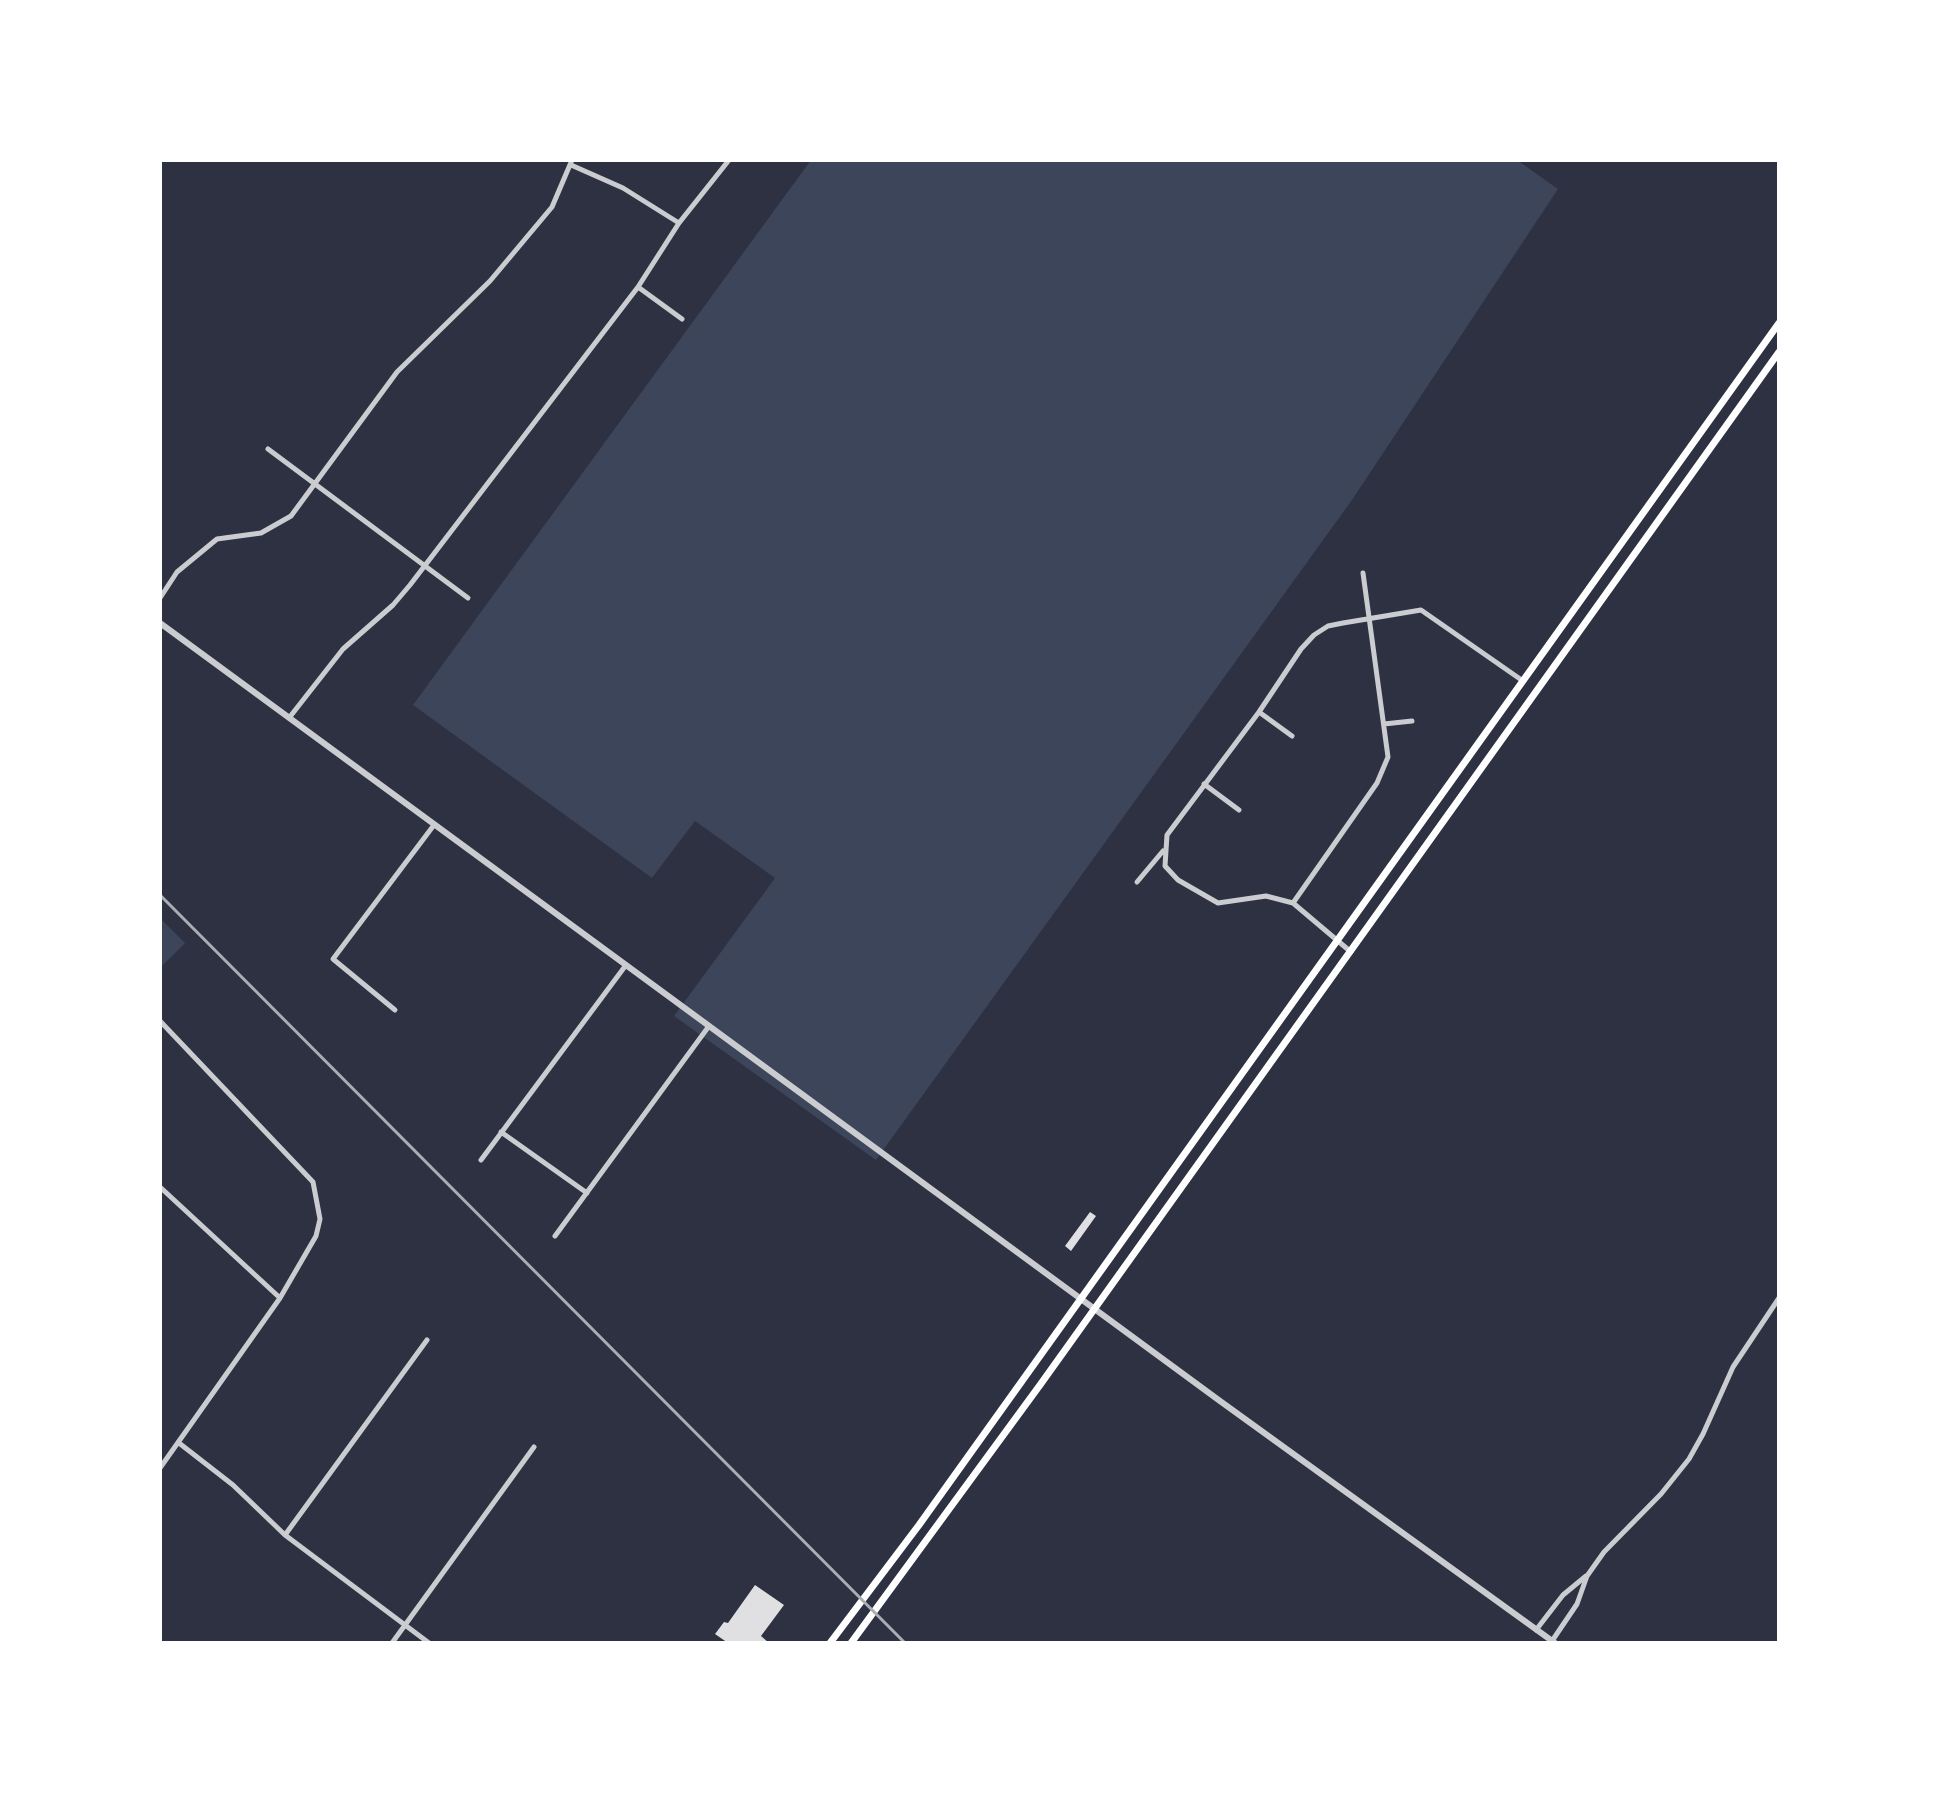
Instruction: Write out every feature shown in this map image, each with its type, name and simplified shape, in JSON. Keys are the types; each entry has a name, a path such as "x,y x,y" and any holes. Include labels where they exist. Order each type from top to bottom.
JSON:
{"main road":[{"path":"830,1643 919,1525 1779,323"},
{"path":"851,1643 1351,952 1779,352"}],"street":[{"path":"289,718 343,649 393,605 425,566 638,287 679,223 729,160"},
{"path":"160,598 177,572 217,539 261,533 291,516 397,372 519,249 552,207 572,162 623,188 679,223"},
{"path":"638,287 682,319"},
{"path":"268,449 468,598"},
{"path":"1293,903 1384,770 1388,757 1363,573"},
{"path":"1351,952 1293,903 1266,896 1218,903 1178,880 1165,866 1167,835 1259,712 1301,649 1328,626 1421,610 1523,681"},
{"path":"160,623 1080,1299 1553,1642 1577,1604 1587,1576 1611,1543 1661,1494 1689,1459 1741,1352 1779,1298"},
{"path":"1259,712 1292,736"},
{"path":"1384,724 1412,721"},
{"path":"1204,784 1239,810"},
{"path":"395,1010 333,959 434,825"},
{"path":"1137,882 1164,851"},
{"path":"481,1160 626,965"},
{"path":"160,1021 313,1182 320,1219 316,1236 280,1298 160,1468"},
{"path":"555,1236 709,1026"},
{"path":"501,1132 587,1193"},
{"path":"160,1187 280,1298"},
{"path":"285,1535 427,1340"},
{"path":"179,1443 233,1485 285,1535 429,1643"},
{"path":"392,1643 534,1447"},
{"path":"1536,1630 1570,1587 1587,1576"}],"shaded area":[{"path":"811,160 1517,160 1558,189 1352,500 876,1160 674,1016 775,878 695,821 652,878 413,705"},
{"path":"160,918 185,943 160,968"}],"building":[{"path":"1090,1212 1096,1216 1071,1251 1065,1246"},
{"path":"755,1585 784,1605 761,1636 769,1643 728,1643 715,1634 724,1622 728,1623"}],"railway":[{"path":"160,895 905,1643"}]}
